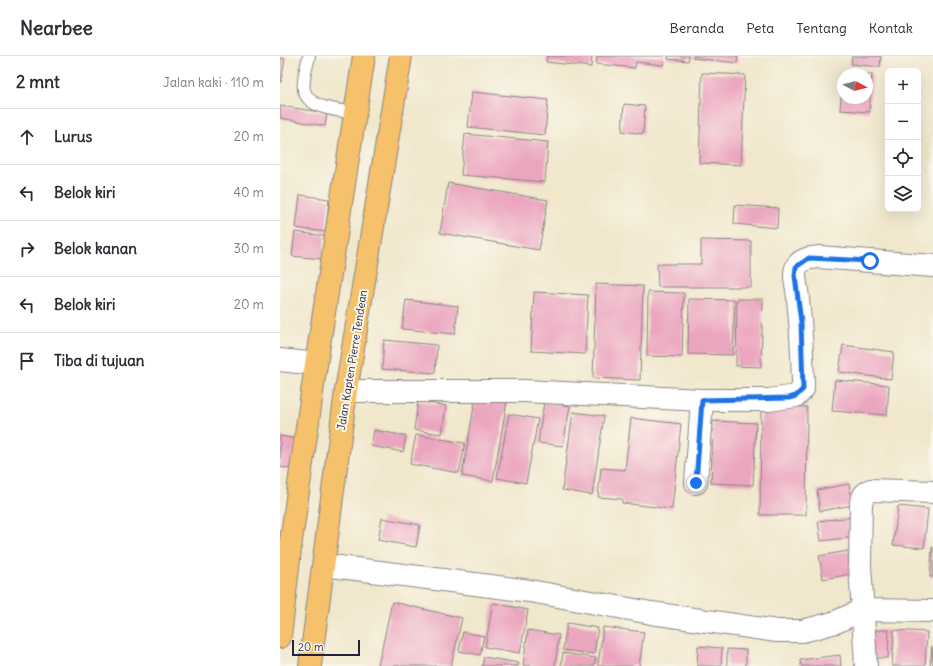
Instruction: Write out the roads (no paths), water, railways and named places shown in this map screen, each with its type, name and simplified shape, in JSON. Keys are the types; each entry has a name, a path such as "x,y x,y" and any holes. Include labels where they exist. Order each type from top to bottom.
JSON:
{"highway":[{"path":"280,638 291,541 316,364 364,56"},
{"name":"Jalan Kapten Pierre Tendean","path":"310,666 346,391 401,56"}],"street":[{"path":"346,391 524,391 702,400 769,400 796,396 801,394 803,381 801,322 795,276 796,267 801,262 809,258 819,257 933,266"},
{"path":"280,360 316,364"},
{"path":"696,483 702,400"},
{"path":"866,666 862,610 860,525 861,502 864,495 870,490 933,492"},
{"path":"324,565 530,592 651,613 777,631 802,631 836,622 862,610 933,612"}],"lane":[{"path":"309,56 304,90 309,99 319,106 356,113"}]}
